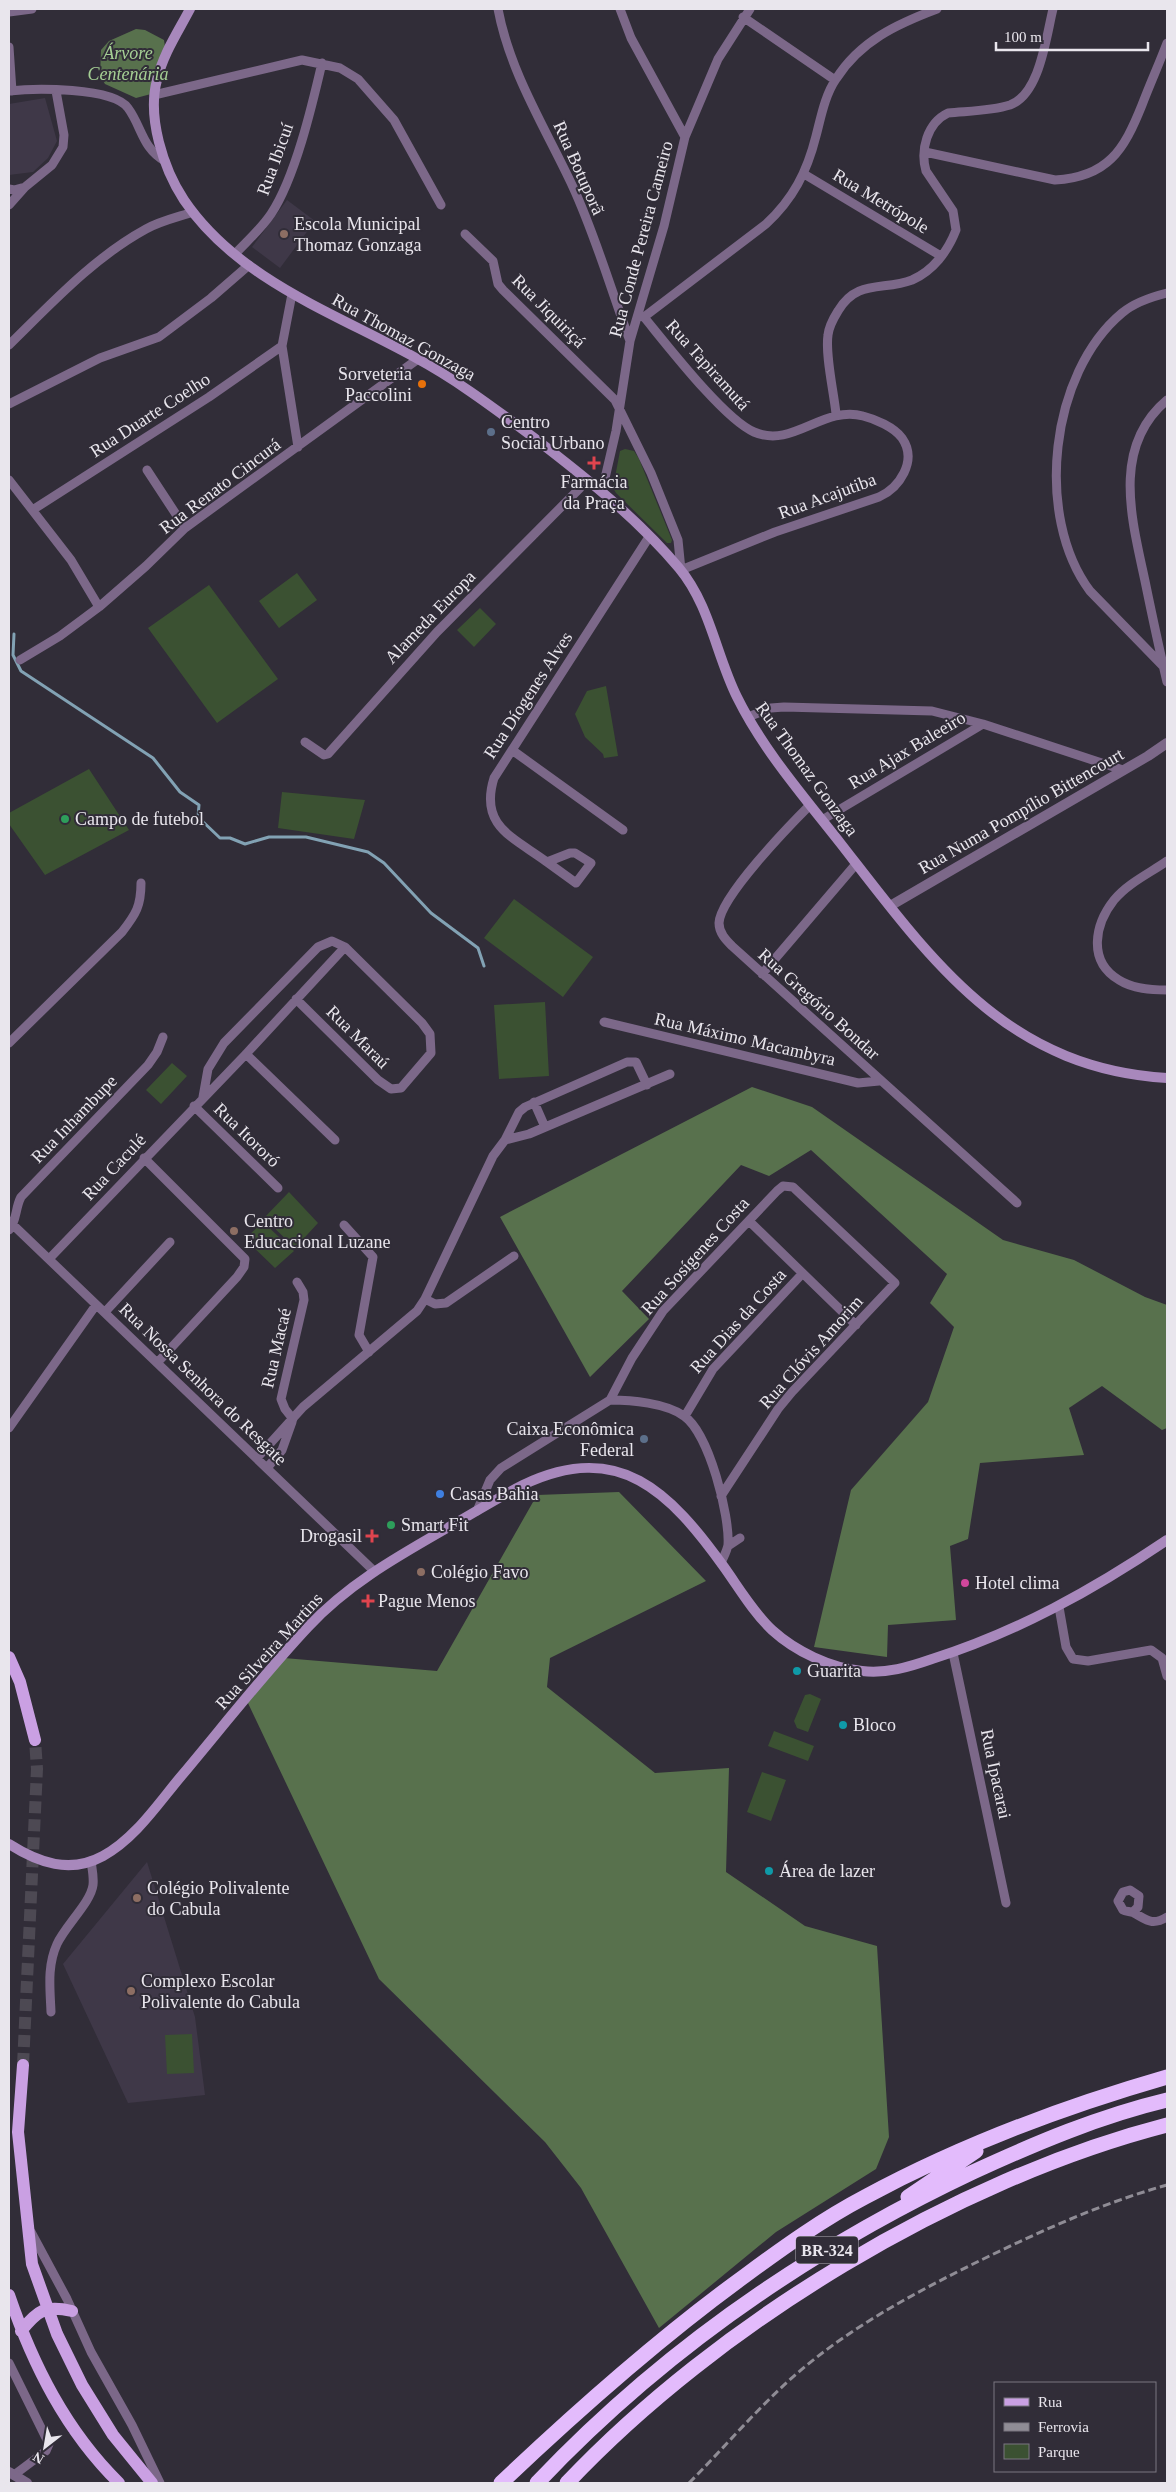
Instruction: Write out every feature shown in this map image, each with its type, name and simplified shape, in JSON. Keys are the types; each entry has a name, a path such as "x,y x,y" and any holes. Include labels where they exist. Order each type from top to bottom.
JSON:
{"highway":[{"path":"501,2483 652,2346 774,2254 816,2226 930,2163 1004,2132 1073,2107 1167,2077"},
{"name":"BR-324","path":"537,2483 609,2411 665,2363 747,2301 878,2220 1034,2145 1084,2125 1167,2100"},
{"name":"BR-324","path":"567,2483 625,2428 681,2379 760,2319 843,2266 889,2239 969,2199 1052,2162 1094,2146 1167,2125"},
{"path":"878,2220 928,2181 1004,2132"},
{"path":"581,2483 625,2428"}],"main road":[{"name":"Rua Thomaz Gonzaga","path":"190,9 167,51 154,94 157,124 165,161 181,196 205,227 249,265 292,294 418,359 510,420 602,491 649,537 681,570 703,608 729,679 748,717 810,804 856,864 927,950 972,998 1026,1036 1055,1051 1111,1071 1137,1076 1167,1078"},
{"name":"Rua Silveira Martins","path":"9,1844 41,1861 58,1865 74,1866 91,1862 107,1854 142,1823 310,1626 353,1586 374,1571 522,1486 569,1468 609,1469 632,1477 656,1491 694,1527 771,1629 788,1643 815,1658 859,1671 881,1672 905,1668 995,1637 1059,1607 1126,1568 1167,1540"},
{"path":"9,1657 20,1682 35,1740"},
{"path":"23,2066 18,2132 32,2264 57,2334 82,2385 113,2435 152,2483"},
{"path":"9,2295 30,2355 64,2417 100,2465 119,2483"},
{"path":"21,2331 37,2313 47,2308 72,2311"}],"street":[{"path":"9,12 32,9"},
{"name":"Rua Botuporã","path":"498,9 502,34 574,188 630,341"},
{"path":"620,9 631,38 685,137"},
{"name":"Rua Conde Pereira Cameiro","path":"602,491 620,408 630,341 641,316 685,137 718,59 750,9"},
{"path":"641,316 766,224 783,208 804,174 826,101 835,80 849,61 884,31 937,9"},
{"path":"836,414 827,337 830,323 844,300 857,291 910,280 924,274 941,256 956,230 956,220 941,192 926,171 927,136 931,126 940,117 948,114 1009,105 1021,99 1028,92 1037,73 1053,9"},
{"path":"743,18 835,80"},
{"path":"926,152 1055,180 1086,174 1102,167 1124,145 1167,43"},
{"path":"9,47 10,91 97,92 107,94 124,103 132,114 144,142 157,156 165,161"},
{"path":"154,94 302,60 340,68 358,79 378,101 404,136 442,205"},
{"name":"Rua Ibicuí","path":"235,254 260,228 280,198 311,107 322,63"},
{"path":"9,205 25,187 52,165 63,147 64,135 56,91"},
{"name":"Rua Metrópole","path":"804,174 941,256"},
{"path":"9,189 14,190 25,187"},
{"path":"9,345 53,301 106,256 147,228 193,212"},
{"name":"Rua Jiquiriçá","path":"464,234 493,261 498,284 503,290 608,392 620,408 651,474 678,540 681,570"},
{"path":"9,404 100,358 159,337 211,298 249,265"},
{"path":"1164,666 1080,578 1061,525 1057,470 1063,413 1069,394 1088,356 1105,331 1123,312 1147,299 1167,293"},
{"path":"292,294 282,346 298,447"},
{"name":"Rua Tapiramutá","path":"641,316 739,424 754,432 768,436 784,436 800,431 836,414"},
{"name":"Rua Duarte Coelho","path":"34,509 210,397 282,346"},
{"name":"Rua Renato Cincurá","path":"20,660 60,636 99,607 146,566 185,528 418,359"},
{"path":"1167,400 1148,422 1137,440 1129,475 1131,517 1167,682"},
{"name":"Rua Acajutiba","path":"681,570 775,532 878,497 890,492 897,485 907,465 906,450 902,438 886,426 863,416 836,414"},
{"path":"147,470 185,528"},
{"path":"9,480 34,509 71,560 99,607"},
{"name":"Alameda Europa","path":"306,742 324,755 328,754 437,632 580,488"},
{"name":"Rua Díogenes Alves","path":"547,862 502,829 491,814 490,797 492,784 649,537"},
{"path":"748,717 771,708 784,707 910,710 955,716 1123,770"},
{"name":"Rua Ajax Baleeiro","path":"822,820 983,724"},
{"name":"Rua Numa Pompílio Bittencourt","path":"890,906 1123,770 1167,742"},
{"path":"512,750 623,830"},
{"name":"Rua Gregório Bondar","path":"810,804 731,897 721,915 719,923 724,938 1017,1203"},
{"path":"1167,861 1129,886 1116,898 1104,914 1097,936 1097,947 1101,961 1118,980 1148,990 1167,990"},
{"path":"762,974 856,864"},
{"path":"9,1044 122,932 135,916 141,900 141,883"},
{"path":"203,1097 208,1069 224,1043 318,946 332,942 345,946"},
{"name":"Rua Caculé","path":"48,1259 246,1054 345,946"},
{"name":"Rua Maraú","path":"296,999 378,1080 391,1089 401,1088 428,1059 432,1046 430,1034 422,1023 385,989 345,946"},
{"name":"Rua Máximo Macambyra","path":"604,1022 858,1082 879,1080"},
{"name":"Rua Inhambupe","path":"10,1225 21,1197 148,1065 157,1052 163,1037"},
{"path":"246,1054 335,1140"},
{"path":"257,1458 303,1407 411,1316 425,1299 493,1156 505,1140 519,1112 534,1102 632,1061 639,1067 647,1085"},
{"path":"505,1140 529,1134 670,1074"},
{"path":"534,1102 545,1127"},
{"name":"Rua Itororó","path":"194,1106 278,1188"},
{"path":"144,1158 242,1254 246,1263 237,1277 158,1363"},
{"name":"Rua Sosígenes Costa","path":"610,1400 632,1358 663,1312 783,1186 793,1187 895,1283"},
{"path":"749,1222 856,1325"},
{"name":"Rua Nossa Senhora do Resgate","path":"10,1225 105,1312 374,1571"},
{"path":"344,1225 373,1257 359,1335 369,1352"},
{"path":"105,1312 170,1242"},
{"path":"425,1299 435,1304 446,1303 514,1256"},
{"name":"Rua Dias da Costa","path":"685,1416 713,1369 802,1274"},
{"name":"Rua Macaé","path":"292,1419 284,1409 281,1399 304,1300 304,1292 297,1282"},
{"name":"Rua Clóvis Amorim","path":"721,1496 778,1409 895,1283"},
{"path":"9,1428 96,1305"},
{"path":"478,1511 490,1480 501,1468 610,1400 648,1403 685,1416 696,1430 716,1474 721,1496 728,1546 721,1563"},
{"path":"9,1411 17,1419"},
{"path":"267,1468 282,1450 292,1419"},
{"path":"728,1546 740,1538"},
{"path":"1059,1607 1066,1647 1073,1659 1088,1661 1151,1650 1162,1658 1167,1676"},
{"name":"Rua Ipacarai","path":"953,1653 1006,1902"},
{"path":"51,2012 49,1976 51,1961 66,1928 89,1896 93,1886 91,1862"},
{"path":"1133,1912 1147,1921 1161,1921 1167,1917"},
{"path":"27,2225 91,2352 132,2425 160,2483"},
{"path":"9,2363 48,2444 46,2451 11,2473 27,2483"}],"shaded area":[{"path":"45,98 57,141 48,158 33,172 9,175 9,104"},
{"name":"Escola Municipal Thomaz Gonzaga","path":"287,200 315,221 280,268 252,247"},
{"name":"Complexo Escolar Polivalente do Cabula","path":"147,1862 195,2017 205,2095 128,2103 63,1964"}],"green space":[{"name":"Árvore Centenária","path":"136,29 145,30 164,40 165,47 151,94 136,98 105,84 100,76 101,50 109,41"},
{"path":"625,449 634,451 639,459 672,540 671,543 667,543 613,488 620,451"},
{"path":"297,573 317,600 279,628 259,601"},
{"path":"209,585 278,679 217,723 148,628"},
{"path":"480,608 496,624 474,647 457,630"},
{"path":"606,686 618,756 604,758 603,754 585,737 575,714 587,691"},
{"name":"Campo de futebol","path":"89,769 129,830 45,875 9,824 9,813"},
{"path":"282,792 365,800 354,839 278,828"},
{"path":"514,899 593,957 563,997 484,938"},
{"path":"545,1002 549,1076 499,1079 494,1005"},
{"path":"172,1063 187,1076 161,1104 146,1090"},
{"path":"752,1087 812,1107 1003,1240 1074,1260 1145,1297 1167,1305 1167,1428 1162,1430 1102,1386 1069,1408 1084,1455 980,1463 968,1539 950,1546 956,1620 888,1625 887,1657 814,1647 851,1490 928,1402 954,1327 930,1303 947,1274 811,1150 769,1176 741,1165 622,1291 649,1319 590,1377 500,1217"},
{"path":"289,1192 318,1223 295,1248 264,1218"},
{"path":"263,1222 294,1251 275,1268 245,1239"},
{"path":"619,1492 706,1581 550,1658 547,1687 655,1773 729,1768 726,1872 805,1926 877,1946 889,2137 876,2169 776,2232 659,2328 581,2188 545,2142 379,1979 247,1701 284,1658 437,1671 537,1495"},
{"path":"810,1694 821,1699 808,1732 797,1728 794,1721 805,1695"},
{"path":"774,1731 814,1746 808,1761 768,1746"},
{"path":"762,1772 786,1780 771,1821 747,1812"},
{"path":"192,2034 194,2073 167,2074 165,2035"}],"waterway":[{"path":"14,634 13,655 21,671 153,758 180,792 199,805 198,817 220,838 230,838 245,844 269,837 306,837 368,852 384,863 431,913 478,948 484,966"}],"tunnel":[{"path":"23,2065 37,1769 35,1740"}],"railway":[{"path":"689,2483 761,2407 791,2379 826,2350 886,2310 971,2265 1067,2220 1167,2185"}],"place":[{"name":"Escola Municipal Thomaz Gonzaga","path":"284,234"},
{"name":"Sorveteria Paccolini","path":"422,384"},
{"name":"Centro Social Urbano","path":"491,432"},
{"name":"Farmácia da Praça","path":"594,463"},
{"name":"Campo de futebol","path":"65,819"},
{"name":"Centro Educacional Luzane","path":"234,1231"},
{"name":"Caixa Econômica Federal","path":"644,1439"},
{"name":"Casas Bahia","path":"440,1494"},
{"name":"Smart Fit","path":"391,1525"},
{"name":"Drogasil","path":"372,1536"},
{"name":"Colégio Favo","path":"421,1572"},
{"name":"Hotel clima","path":"965,1583"},
{"name":"Pague Menos","path":"368,1601"},
{"name":"Guarita","path":"797,1671"},
{"name":"Bloco","path":"843,1725"},
{"name":"Área de lazer","path":"769,1871"},
{"name":"Colégio Polivalente do Cabula","path":"137,1898"},
{"name":"Complexo Escolar Polivalente do Cabula","path":"131,1991"}]}
